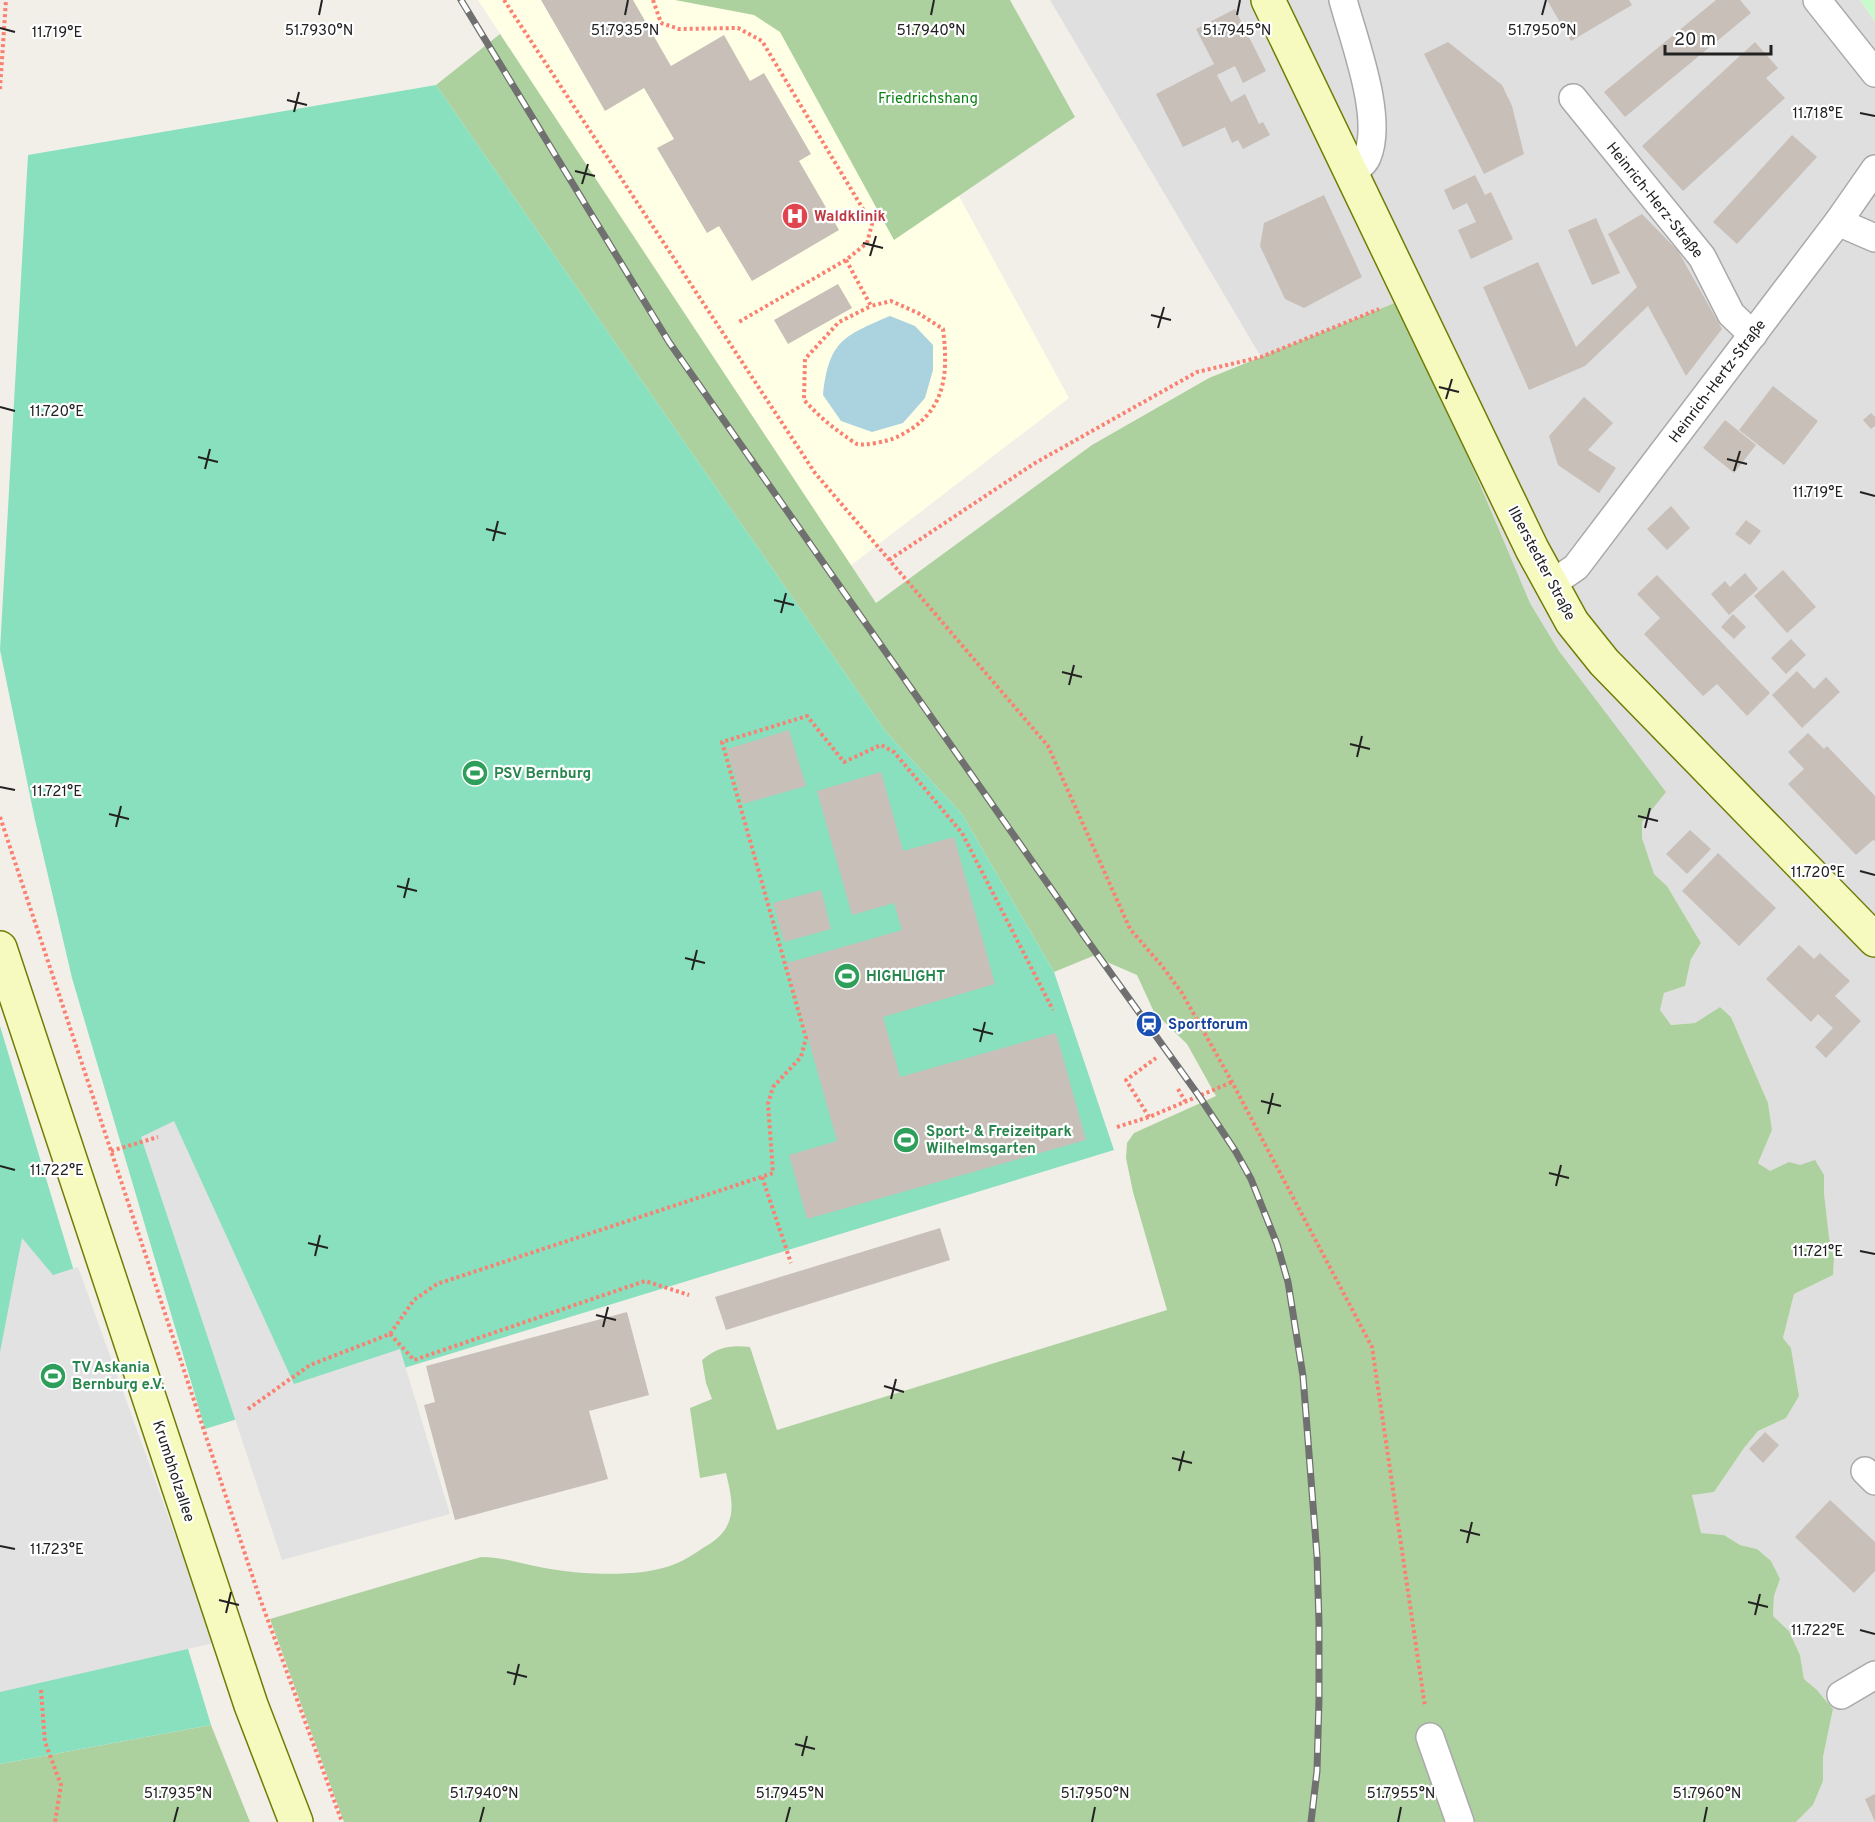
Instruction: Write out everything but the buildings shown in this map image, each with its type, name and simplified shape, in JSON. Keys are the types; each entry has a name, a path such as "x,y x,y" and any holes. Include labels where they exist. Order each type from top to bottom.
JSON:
{"street":[{"name":"Ilberstedter Straße","path":"1268,0 1550,585 1572,622 1604,662 1875,940"},
{"path":"1343,0 1370,102 1373,138 1367,159 1352,173"},
{"path":"1817,0 1875,73"},
{"name":"Heinrich-Herz-Straße","path":"1573,98 1702,257 1731,314 1753,334"},
{"name":"Heinrich-Hertz-Straße","path":"1550,585 1576,567 1838,222 1875,169"},
{"path":"1838,222 1875,238"},
{"name":"Krumbholzallee","path":"0,948 251,1704 296,1822"},
{"path":"1841,1695 1875,1675"},
{"path":"1430,1737 1460,1822"}],"path":[{"path":"0,89 6,0"},
{"path":"504,0 814,473 1048,746 1130,929 1182,993 1232,1082 1372,1347 1430,1737"},
{"path":"653,0 661,22 679,29 738,28 762,41 872,224 867,243 846,260 737,323"},
{"path":"846,260 871,306"},
{"path":"889,560 1035,463 1197,372 1261,357 1410,295"},
{"path":"891,300 943,329 946,350 942,390 931,412 913,429 888,441 857,444 824,422 804,400 805,359 839,322 871,306 891,300"},
{"path":"248,1409 310,1365 390,1334 414,1300 437,1284 773,1173 768,1104 773,1087 801,1057 806,1038 722,742 807,716 844,762 881,745 894,752 962,833 1053,1010"},
{"path":"0,817 259,1596 342,1822"},
{"path":"1149,1117 1126,1080 1156,1058"},
{"path":"1117,1128 1232,1082"},
{"path":"1178,1089 1185,1101"},
{"path":"111,1151 158,1137"},
{"path":"762,1177 791,1263"},
{"path":"390,1334 414,1360 645,1281 688,1295"},
{"path":"40,1690 45,1742 61,1785 55,1822"}],"shaded area":[{"name":"Waldklinik","path":"478,0 852,0 1069,398 850,566"},
{"path":"1050,0 1860,0 1875,22 1875,1822 1796,1822 1813,1805 1823,1781 1823,1757 1833,1708 1804,1679 1800,1655 1789,1631 1773,1616 1774,1596 1780,1579 1757,1549 1740,1545 1724,1535 1700,1533 1692,1494 1714,1492 1758,1431 1786,1418 1799,1396 1791,1348 1783,1338 1794,1294 1833,1275 1834,1259 1829,1237 1824,1175 1789,1162 1770,1172 1758,1162 1772,1130 1768,1103 1731,1017 1720,1007 1695,1023 1670,1025 1660,1010 1664,993 1685,986 1691,959 1701,943 1667,886 1654,874 1646,856 1642,838 1642,822 1665,791 1559,651 1530,603 1402,300 1261,357"},
{"path":"174,1121 294,1384 400,1349 450,1514 282,1560 141,1137"},
{"name":"TV Askania Bernburg e.V.","path":"22,1238 53,1275 78,1267 214,1643 0,1692 0,1352"}],"green space":[{"name":"Friedrichshang","path":"675,0 1010,0 1075,117 894,240 780,32 754,15"},
{"path":"1860,0 1875,0 1875,22"},
{"path":"500,34 876,603 1092,445 1209,378 1402,300 1530,603 1559,651 1666,792 1642,822 1642,838 1654,874 1667,886 1701,943 1691,959 1685,986 1664,993 1660,1010 1671,1025 1695,1023 1720,1007 1731,1017 1768,1103 1772,1130 1758,1163 1770,1171 1789,1162 1800,1165 1815,1160 1824,1175 1829,1237 1834,1259 1833,1275 1794,1294 1783,1338 1791,1348 1799,1396 1786,1418 1758,1431 1714,1492 1692,1495 1701,1533 1724,1535 1740,1545 1757,1549 1771,1561 1780,1579 1774,1596 1773,1616 1789,1631 1800,1655 1804,1679 1833,1709 1823,1757 1823,1781 1813,1805 1796,1822 344,1822 270,1619 481,1557 570,1572 617,1574 662,1568 689,1557 713,1542 721,1534 731,1514 731,1499 726,1473 700,1478 690,1408 712,1399 706,1383 702,1360 713,1352 736,1346 750,1347 777,1430 1167,1310 1133,1192 1126,1158 1127,1143 1134,1133 1216,1096 1187,1044 1154,1012 1137,975 1093,956 1054,972 962,814 886,732 436,85"},
{"name":"PSV Bernburg","path":"436,85 886,732 962,814 1054,972 1114,1150 205,1429 72,978 35,820 0,650 28,155"},
{"name":"TV Askania Bernburg e.V.","path":"0,1026 211,1725 0,1764"},
{"path":"211,1725 250,1822 0,1822 0,1764"}],"water":[{"path":"890,316 915,326 933,345 933,370 925,398 903,423 872,432 841,421 823,395 829,363 841,343 861,329"}],"railway":[{"path":"461,0 669,342 1087,940 1199,1096 1251,1179 1277,1244 1288,1282 1303,1376 1317,1556 1319,1623 1317,1771 1311,1822"}],"place":[{"name":"Waldklinik","path":"795,216"},
{"name":"PSV Bernburg","path":"475,773"},
{"name":"HIGHLIGHT","path":"847,976"},
{"name":"Sportforum","path":"1149,1024"},
{"name":"Sport- & Freizeitpark Wilhelmsgarten","path":"906,1140"},
{"name":"TV Askania Bernburg e.V.","path":"53,1376"}]}
